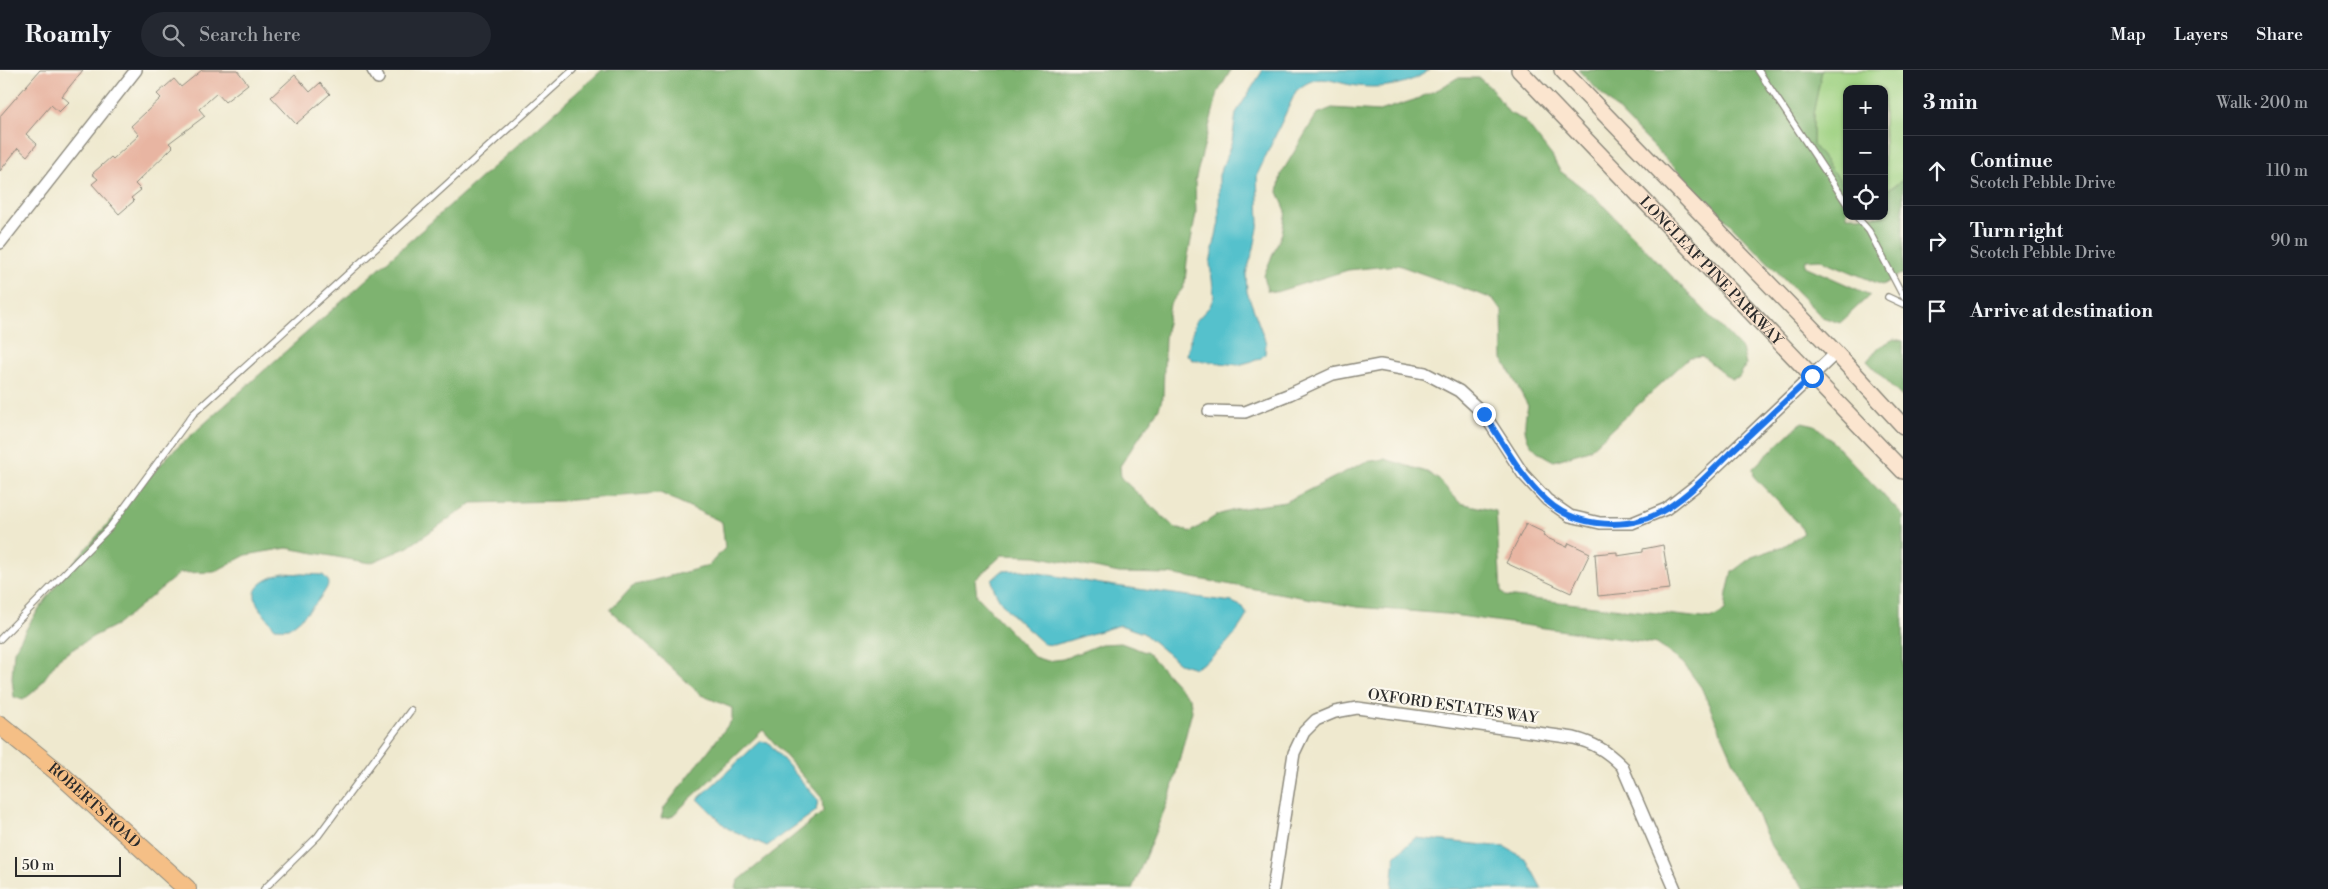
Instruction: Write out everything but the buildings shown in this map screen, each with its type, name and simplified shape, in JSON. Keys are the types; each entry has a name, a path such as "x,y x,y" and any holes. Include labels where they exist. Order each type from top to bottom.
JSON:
{"main road":[{"name":"LONGLEAF PINE PARKWAY","path":"1519,70 1903,471"},
{"path":"1562,70 1836,353 1903,426"},
{"name":"ROBERTS ROAD","path":"0,725 59,773 187,889"}],"street":[{"path":"0,243 136,70"},
{"path":"1209,410 1245,412 1333,374 1380,365 1425,372 1459,391 1484,414 1523,474 1547,500 1570,516 1600,523 1632,523 1666,509 1698,484 1836,353"},
{"name":"OXFORD ESTATES WAY","path":"1273,889 1294,753 1304,732 1316,720 1335,712 1357,708 1574,738 1592,743 1608,753 1622,766 1675,889"}],"lane":[{"path":"0,639 110,527 193,414 573,70"},
{"path":"1758,70 1843,198"},
{"path":"1859,220 1869,231 1903,296"},
{"path":"1888,297 1903,304"},
{"path":"264,889 318,836 411,710"}],"green space":[{"path":"602,70 1231,70 1218,92 1195,181 1196,214 1185,282 1183,288 1170,304 1165,338 1163,396 1159,408 1120,466 1121,478 1174,527 1191,532 1217,515 1238,509 1285,502 1365,462 1385,459 1427,472 1439,480 1460,503 1496,511 1501,591 1505,596 1711,619 1725,611 1732,572 1752,557 1784,546 1804,533 1799,524 1754,477 1753,468 1802,422 1815,425 1903,516 1903,889 1805,889 1783,864 1771,846 1701,687 1683,663 1657,644 1446,614 1357,607 1170,574 1119,573 1036,556 1002,555 975,580 977,596 1034,657 1047,661 1063,659 1101,644 1121,643 1148,653 1190,699 1192,711 1170,796 1132,889 736,889 738,881 823,812 822,798 763,730 671,817 661,818 664,808 732,720 732,708 701,695 610,610 632,586 708,566 725,548 722,522 660,493 560,501 472,503 408,547 370,563 287,548 246,555 214,572 180,573 118,624 94,636 59,658 37,689 23,700 14,697 12,678 14,651 31,621 66,571 169,455"},
{"path":"1578,70 1822,70 1813,114 1813,145 1843,183 1843,220 1888,220 1888,189 1903,180 1903,275 1901,274 1882,285 1820,259 1806,260 1805,266 1870,295 1840,323 1822,317"},
{"path":"1822,70 1903,70 1903,180 1888,189 1888,85 1843,85 1843,183 1813,145 1813,114"},
{"path":"1457,78 1479,78 1492,89 1509,113 1524,120 1552,156 1560,171 1595,197 1742,349 1746,365 1739,377 1731,379 1702,356 1690,357 1589,450 1554,461 1537,451 1528,440 1525,425 1528,406 1503,359 1502,311 1493,299 1398,265 1348,270 1276,292 1267,290 1264,275 1282,233 1286,211 1278,192 1281,174 1317,114 1332,108 1380,111 1414,100 1439,89"},
{"path":"1894,339 1903,341 1903,398 1867,361 1879,347"}],"water":[{"path":"1263,70 1429,70 1413,79 1395,85 1367,87 1319,79 1304,85 1296,91 1257,175 1259,223 1246,274 1247,292 1266,343 1265,354 1260,359 1238,365 1193,360 1187,355 1195,322 1210,306 1214,296 1210,263 1219,222 1219,175 1232,142 1236,113"},
{"path":"1022,570 1101,584 1232,602 1243,607 1247,615 1225,645 1211,658 1195,668 1179,663 1143,633 1120,625 1054,645 1044,644 1012,615 994,589 992,580 1002,571"},
{"path":"283,573 323,575 329,582 318,601 299,620 288,628 275,628 261,610 255,596 256,590 261,584"},
{"path":"760,741 768,742 818,800 816,811 767,846 727,828 698,799"},
{"path":"1415,838 1505,847 1526,859 1542,889 1392,889 1395,856"}],"route":[{"path":"1484,414 1523,474 1547,500 1570,516 1600,523 1632,523 1666,509 1698,484 1812,376"}]}
